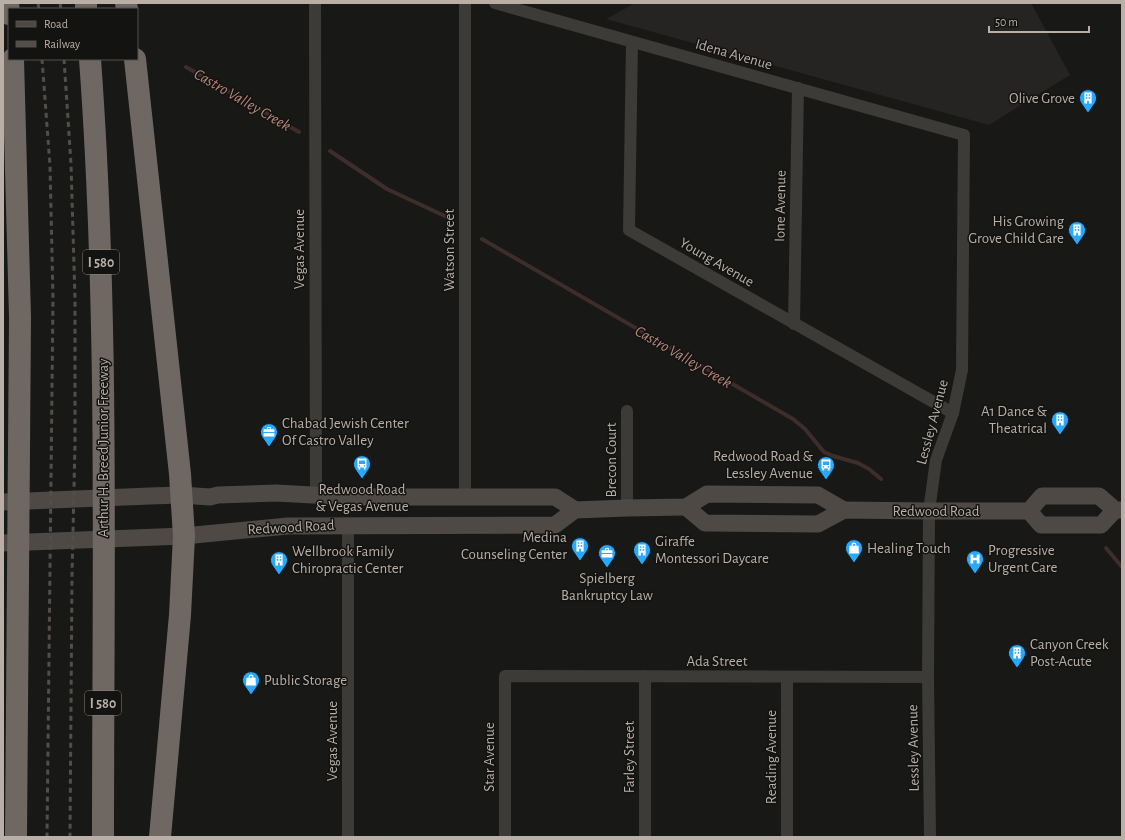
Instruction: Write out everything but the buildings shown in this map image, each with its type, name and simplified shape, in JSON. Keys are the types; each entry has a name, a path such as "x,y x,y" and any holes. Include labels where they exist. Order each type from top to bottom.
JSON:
{"highway":[{"path":"13,60 20,302 16,837"},
{"name":"Arthur H. Breed Junior Freeway","path":"90,60 100,224 102,328 104,465 103,837"},
{"path":"135,60 179,467 184,536 179,623 160,837"}],"main road":[{"name":"Redwood Road","path":"3,502 181,495 210,497 218,495 276,494 349,497 555,497 575,510 555,525 283,526 184,536 3,543"},
{"name":"Redwood Road","path":"844,510 818,495 707,494 686,507 705,523 818,524 844,510 1029,510"},
{"path":"1042,496 1099,496 1119,510 1101,525 1041,525 1029,510 1042,496"},
{"path":"575,510 686,507"}],"street":[{"name":"Vegas Avenue","path":"315,3 316,495"},
{"name":"Watson Street","path":"465,3 465,497"},
{"name":"Idena Avenue","path":"495,3 964,135"},
{"name":"Young Avenue","path":"632,42 629,230 953,413"},
{"name":"Ione Avenue","path":"794,324 798,88"},
{"name":"Lessley Avenue","path":"930,837 928,677 929,511 936,460 953,413 962,370 964,135"},
{"name":"Brecon Court","path":"627,411 627,508"},
{"name":"Vegas Avenue","path":"348,525 348,837"},
{"name":"Ada Street","path":"504,676 928,677"},
{"name":"Star Avenue","path":"504,676 505,837"},
{"name":"Farley Street","path":"645,676 645,837"},
{"name":"Reading Avenue","path":"787,677 787,837"}],"shaded area":[{"path":"635,3 1031,3 1070,75 989,125 606,19"}],"waterway":[{"name":"Castro Valley Creek","path":"186,67 299,132"},
{"name":"Castro Valley Creek","path":"330,151 387,189 449,218"},
{"name":"Castro Valley Creek","path":"482,239 793,419 805,429 824,452 858,463 869,469 881,479"},
{"name":"Castro Valley Creek","path":"1106,548 1122,567"}],"railway":[{"path":"38,3 39,8"},
{"path":"60,3 61,8"},
{"path":"42,60 50,166 53,298 47,837"},
{"path":"64,60 71,164 75,299 75,444 72,575 70,837"}],"place":[{"name":"Olive Grove","path":"1088,113"},
{"name":"His Growing Grove Child Care","path":"1077,245"},
{"name":"A1 Dance & Theatrical","path":"1060,435"},
{"name":"Chabad Jewish Center Of Castro Valley","path":"269,447"},
{"name":"Redwood Road & Vegas Avenue","path":"362,479"},
{"name":"Redwood Road & Lessley Avenue","path":"826,480"},
{"name":"Medina Counseling Center","path":"580,561"},
{"name":"Healing Touch","path":"854,563"},
{"name":"Giraffe Montessori Daycare","path":"642,565"},
{"name":"Spielberg Bankruptcy Law","path":"607,568"},
{"name":"Progressive Urgent Care","path":"975,574"},
{"name":"Wellbrook Family Chiropractic Center","path":"279,575"},
{"name":"Canyon Creek Post-Acute","path":"1017,668"},
{"name":"Public Storage","path":"251,695"}]}
